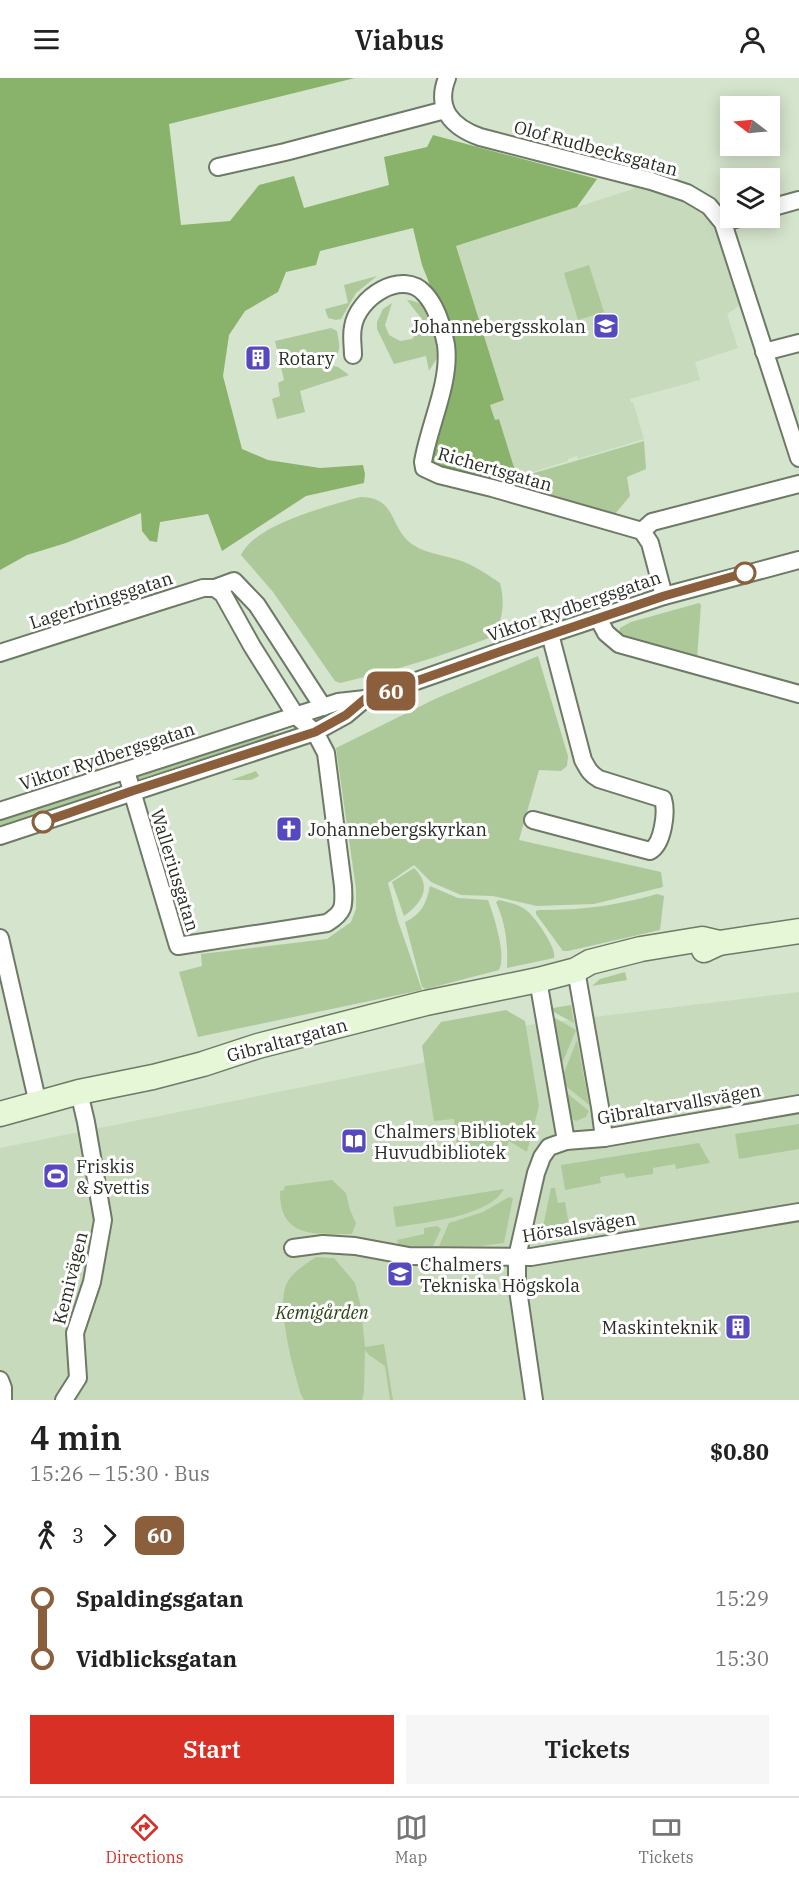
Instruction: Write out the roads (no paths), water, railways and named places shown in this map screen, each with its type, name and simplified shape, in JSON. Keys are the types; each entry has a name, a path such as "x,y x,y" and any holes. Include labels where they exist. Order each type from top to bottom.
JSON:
{"street":[{"path":"218,167 445,110 443,95 447,78"},
{"name":"Olof Rudbecksgatan","path":"445,110 455,125 480,137 651,181 687,193 720,213"},
{"path":"780,205 799,200"},
{"name":"Olof Rudbecksgatan","path":"733,228 764,352 799,458"},
{"name":"Richertsgatan","path":"353,355 352,326 364,302 377,291 397,285 413,286 425,294 437,315 446,344 447,360 424,453 423,468 439,475 642,531"},
{"path":"764,352 799,343"},
{"path":"664,596 650,543 642,531 652,522 799,484"},
{"name":"Viktor Rydbergsgatan","path":"0,811 339,702 365,699 664,596 799,560"},
{"name":"Lagerbringsgatan","path":"0,653 202,588 214,588 234,581 248,594 323,707"},
{"path":"214,588 223,594 252,646 296,716 315,732"},
{"path":"598,618 606,633 619,644 799,694"},
{"path":"533,820 650,851 655,849 658,843 666,809 663,799 592,775 583,760 550,634"},
{"name":"Viktor Rydbergsgatan","path":"0,836 315,732 346,715 365,699"},
{"name":"Walleriusgatan","path":"126,771 178,946 327,923 339,915 344,904 343,886 326,753 315,732"},
{"name":"Gibraltargatan","path":"0,1114 79,1092 203,1064 258,1046 426,1003 576,970 594,973 699,952 719,943 799,931"},
{"path":"0,938 38,1104"},
{"path":"576,970 604,1138"},
{"path":"534,1400 517,1283 517,1257 536,1173 542,1157 549,1147 566,1141 538,980"},
{"name":"Kemivägen","path":"64,1400 78,1378 75,1333 92,1282 103,1220 79,1092"},
{"name":"Gibraltarvallsvägen","path":"566,1141 604,1138 799,1104"},
{"name":"Hörsalsvägen","path":"293,1248 323,1244 356,1246 409,1256 531,1257 799,1212"},
{"path":"0,1380 3,1400"}],"place":[{"name":"Johannebergsskolan","path":"606,326"},
{"name":"Rotary","path":"258,358"},
{"name":"Johannebergskyrkan","path":"289,829"},
{"name":"Chalmers Bibliotek Huvudbibliotek","path":"354,1141"},
{"name":"Friskis & Svettis","path":"56,1176"},
{"name":"Chalmers Tekniska Högskola","path":"400,1274"},
{"name":"Maskinteknik","path":"738,1327"}],"park label":[{"name":"Kemigården","path":"322,1312"}]}
